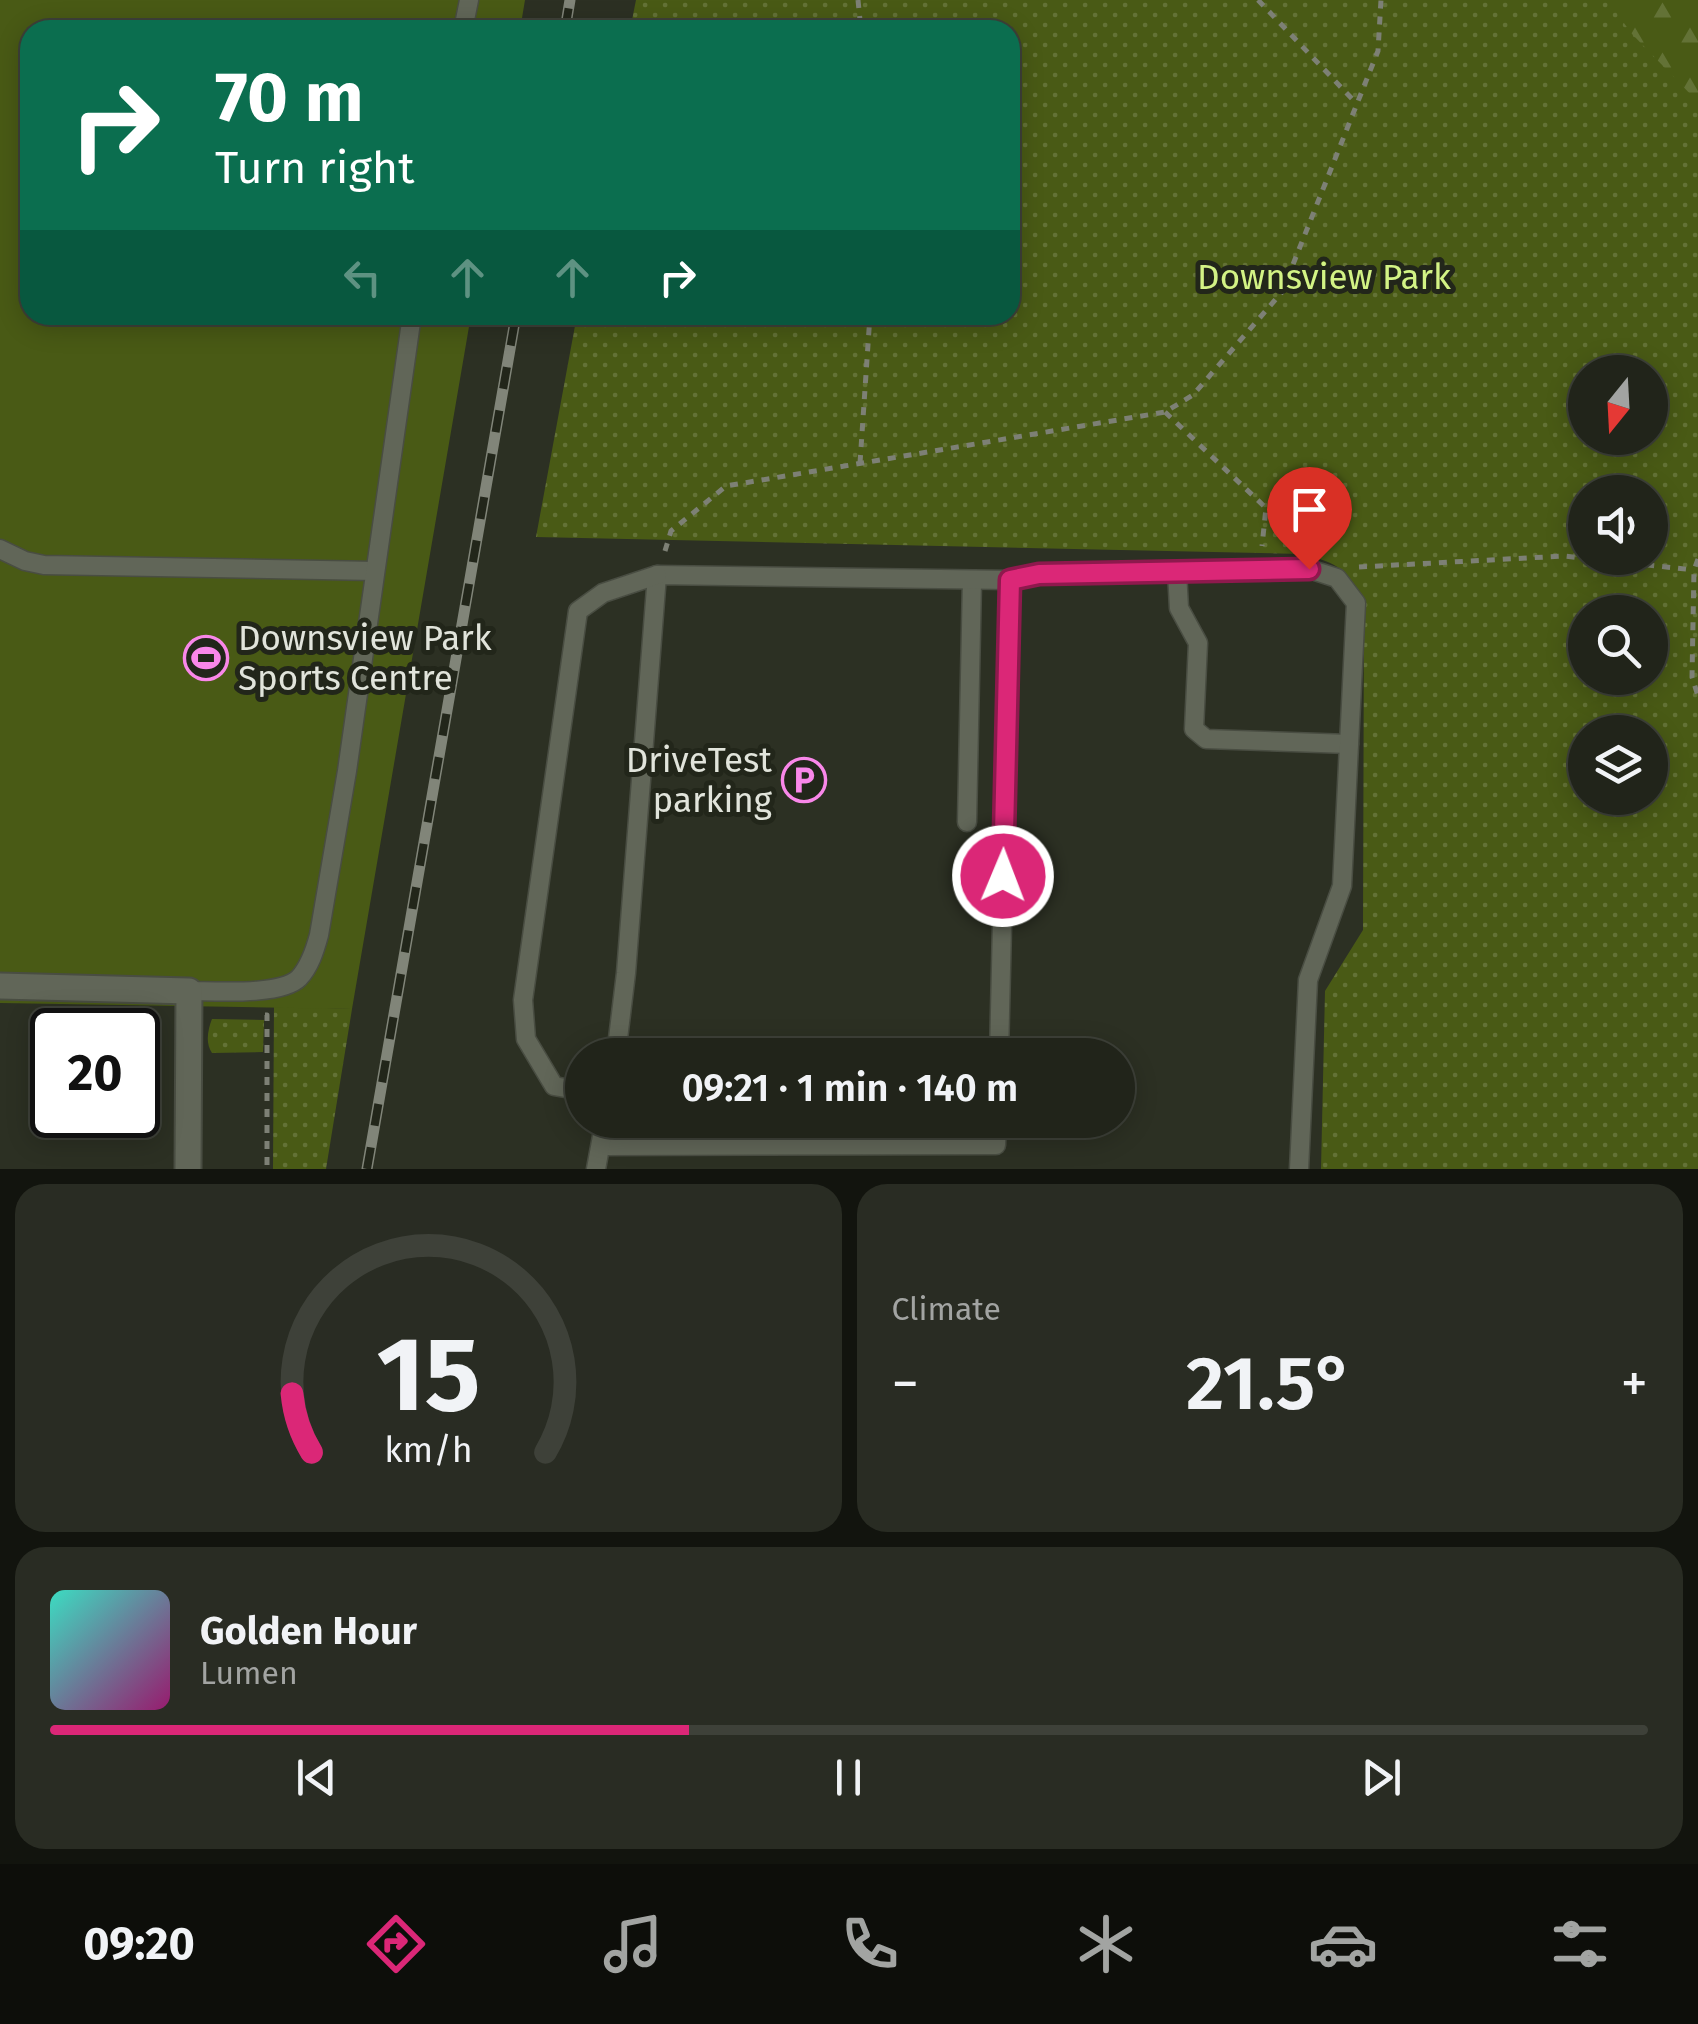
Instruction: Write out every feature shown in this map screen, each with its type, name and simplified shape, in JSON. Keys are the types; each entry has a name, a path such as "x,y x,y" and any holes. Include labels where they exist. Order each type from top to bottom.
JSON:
{"street":[{"path":"0,986 189,991 188,1169"}],"lane":[{"path":"189,991 267,990 297,981 314,956 347,771 411,325"},
{"path":"0,549 44,565 375,571"},
{"path":"565,1088 554,1086 526,1039 523,1000 578,610 603,593 657,575 1010,580 1039,574 1309,569 1337,578 1356,603 1342,886 1308,980 1299,1169"},
{"path":"1178,572 1179,608 1198,642 1194,729 1206,739 1349,744"},
{"path":"618,1038 657,575"},
{"path":"967,822 972,580"},
{"path":"998,1038 1010,580"},
{"path":"596,1169 603,1138"},
{"path":"601,1146 996,1145 996,1138"}],"path":[{"path":"1258,0 1358,104"},
{"path":"657,575 671,530 726,486 1166,412 1193,395 1282,292 1378,51 1382,0"},
{"path":"860,463 869,325"},
{"path":"1166,412 1266,508 1260,570"},
{"path":"1320,573 1395,564 1564,556 1694,570"},
{"path":"1698,559 1694,570 1692,677 1698,696"},
{"path":"250,1014 267,1014 268,1169"}],"green space":[{"name":"Downsview Park Sports Centre","path":"0,0 525,0 522,20 20,20 20,325 469,325 352,1009 0,1003"},
{"name":"Downsview Park","path":"636,0 1698,0 1698,1169 1321,1169 1325,991 1363,930 1364,603 1353,582 1340,569 1302,554 536,537 575,325 1020,325 1020,20 632,20"},
{"path":"1607,0 1698,0 1698,102 1632,34"},
{"path":"274,1006 352,1009 326,1169 273,1169"},
{"path":"212,1019 264,1020 263,1052 212,1053 208,1032"}],"railway":[{"path":"567,20 570,0"},
{"path":"367,1169 514,325"}],"place":[{"name":"Downsview Park Sports Centre","path":"206,658"},
{"name":"DriveTest parking","path":"804,780"}],"route":[{"path":"1003,876 1010,580 1039,574 1309,569"}]}
